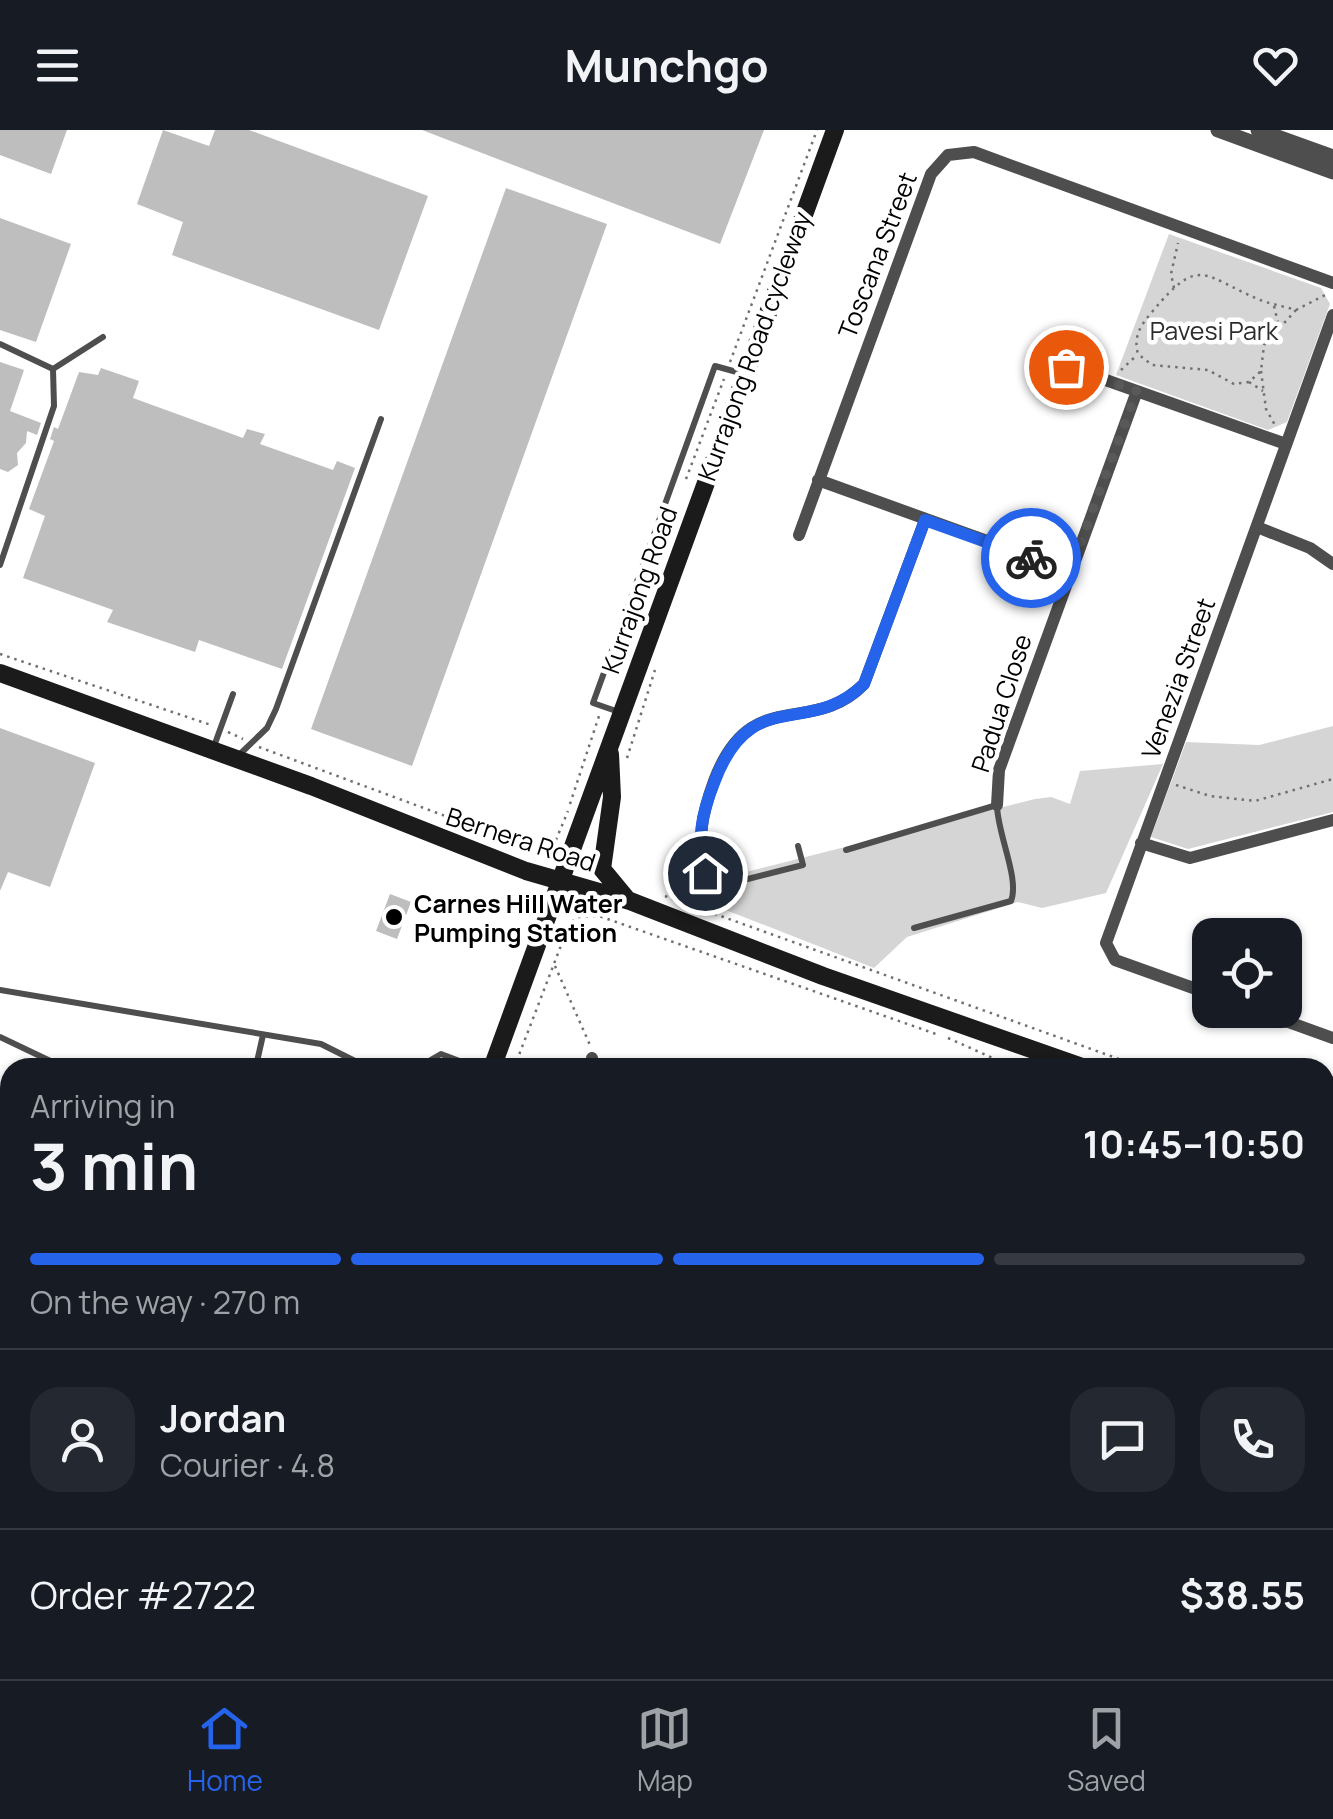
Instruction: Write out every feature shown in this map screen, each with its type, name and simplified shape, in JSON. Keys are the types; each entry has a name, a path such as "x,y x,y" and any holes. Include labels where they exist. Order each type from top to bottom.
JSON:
{"main road":[{"name":"Kurrajong Road","path":"496,1058 610,741 612,710 736,372 835,130"},
{"name":"Bernera Road","path":"0,673 560,881 630,901 823,976 1056,1058"},
{"path":"610,741 612,797 602,869 630,901"}],"street":[{"path":"1218,130 1333,172"},
{"path":"1258,130 1333,157"},
{"name":"Toscana Street","path":"799,535 930,174 942,158 956,152 974,152 1333,283"},
{"name":"Venezia Street","path":"1192,987 1109,954 1108,934 1333,315"},
{"path":"1317,361 1333,367"},
{"path":"1048,369 1072,368 1286,444"},
{"name":"Padua Close","path":"996,805 999,770 1137,391"},
{"path":"818,480 1070,571"},
{"path":"705,873 700,827 728,746 748,728 841,700 864,684 925,520"},
{"path":"1257,527 1310,548 1333,564"},
{"path":"1141,844 1190,858 1333,820"},
{"path":"1302,1025 1332,1034"}],"lane":[{"path":"53,369 102,337"},
{"path":"0,344 53,369"},
{"path":"612,710 593,703 708,384 715,366 736,372"},
{"path":"0,565 38,458 54,396 53,369"},
{"path":"235,758 267,728 276,709 381,418"},
{"path":"212,750 233,694"},
{"path":"846,850 996,805 997,829 1015,888 1011,901 914,928"},
{"path":"705,873 728,884 803,865 798,846"},
{"path":"0,990 321,1044 349,1058"},
{"path":"258,1058 263,1034"},
{"path":"0,1037 44,1058"}],"path":[{"path":"681,493 736,372 816,130"},
{"path":"1174,288 1172,265 1184,228"},
{"path":"1261,371 1249,382 1234,384 1208,370 1152,364 1138,354 1136,336 1174,288 1204,273 1296,310"},
{"path":"1286,444 1266,409 1261,371 1264,345 1278,324 1296,310 1333,292"},
{"path":"1274,304 1278,324"},
{"path":"1112,382 1138,354"},
{"path":"1249,382 1264,391"},
{"path":"0,654 221,729 530,847 553,846 612,710"},
{"path":"626,761 660,655"},
{"path":"1165,782 1210,796 1255,801 1333,779"},
{"path":"660,894 1116,1058"},
{"path":"518,1058 569,927 578,917 589,914 945,1037 992,1058"},
{"path":"554,964 571,995 591,1058"}],"green space":[{"name":"Pavesi Park","path":"1169,234 1321,288 1330,304 1287,422 1268,430 1116,375"},
{"path":"1333,726 1333,812 1188,849 1151,837 1186,742 1259,745"},
{"path":"1163,764 1106,893 1042,908 1018,902 907,937 874,968 675,890 1035,799 1051,797 1070,804 1080,771"}],"building":[{"path":"0,130 67,130 51,174 0,155"},
{"path":"163,130 209,146 215,130 249,130 428,196 379,330 172,255 183,222 137,204"},
{"path":"422,130 764,130 720,244"},
{"path":"506,188 607,224 412,766 311,729"},
{"path":"0,218 71,244 36,342 0,330"},
{"path":"0,362 24,370 10,411 41,423 37,435 27,431 26,443 17,453 18,465 8,472 0,469"},
{"path":"101,368 139,381 133,398 243,438 247,429 265,434 260,444 333,470 337,461 355,468 282,669 199,640 195,652 107,622 113,610 23,578 45,516 29,509 54,441 50,439 54,427 58,429 79,372 98,375"},
{"path":"0,728 95,763 50,887 8,872 0,891"},
{"name":"Carnes Hill Water Pumping Station","path":"390,894 411,902 397,939 376,931"}],"way so far":[{"path":"1031,558 1070,571 1137,391 1066,367"}],"place":[{"name":"Carnes Hill Water Pumping Station","path":"394,917"}],"route":[{"path":"705,873 699,849 703,810 728,746 748,728 841,700 864,684 925,520 1031,558"}]}
